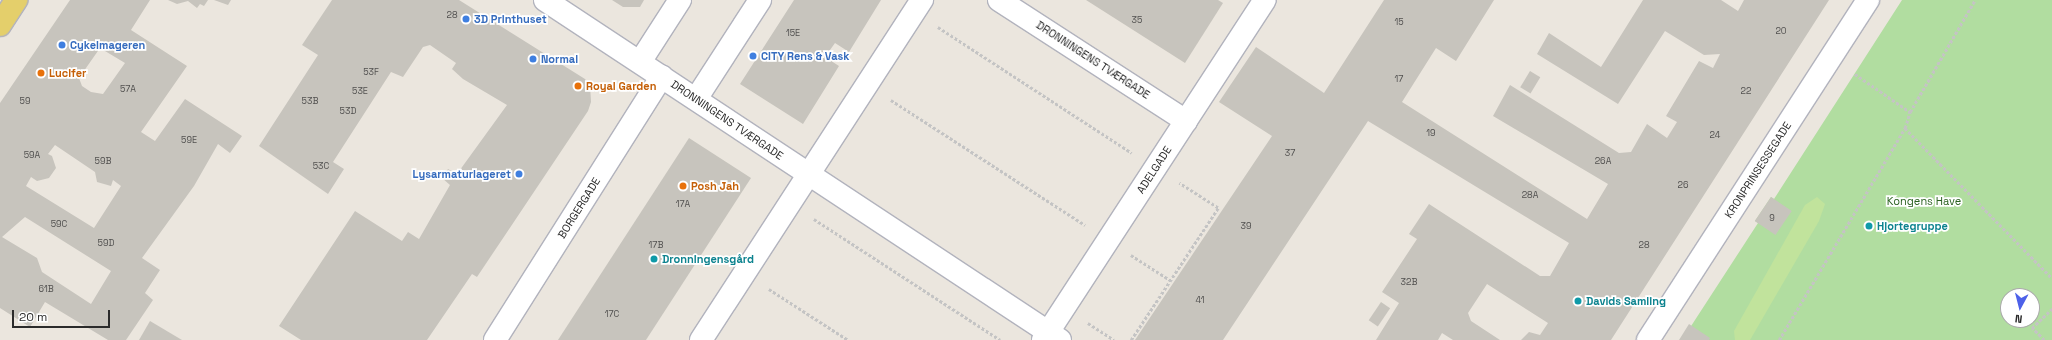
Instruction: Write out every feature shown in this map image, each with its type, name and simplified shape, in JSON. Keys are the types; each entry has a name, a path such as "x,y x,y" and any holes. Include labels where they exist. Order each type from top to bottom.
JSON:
{"main road":[{"path":"0,25 16,0"}],"street":[{"name":"DRONNINGENS TVÆRGADE","path":"544,0 696,98 1051,338"},
{"path":"640,62 680,0"},
{"path":"696,98 760,0"},
{"name":"DRONNINGENS TVÆRGADE","path":"999,0 1186,121"},
{"name":"ADELGADE","path":"1051,338 1108,240 1264,0"},
{"name":"KRONPRINSESSEGADE","path":"1648,340 1868,0"},
{"path":"701,340 918,6"},
{"name":"BORGERGADE","path":"495,340 662,76"}],"path":[{"path":"1779,340 1905,128 1910,112 1975,0"},
{"path":"918,6 1155,168 1218,208 1131,340"},
{"path":"1831,58 1910,112"},
{"path":"867,84 1170,280"},
{"path":"1905,128 2052,278"},
{"path":"790,203 1000,340"},
{"path":"745,273 848,340"},
{"path":"2044,340 2032,328 2052,309"}],"green space":[{"name":"Kongens Have","path":"1902,0 2052,0 2052,340 1682,340 1758,223 1755,221 1771,197 1774,199"},
{"path":"1817,197 1825,204 1819,221 1750,340 1735,340 1734,331 1805,205"}],"building":[{"path":"70,0 150,0 131,30 187,66 141,132 155,141 185,99 242,136 230,153 218,144 194,186 142,258 160,270 145,293 153,300 126,340 108,340 45,302 30,327 0,308 0,103","holes":["100,48 125,63 103,94 91,92 82,86 79,78","55,145 95,172 97,182 111,186 113,180 121,186 94,228 26,186 31,177 37,181 49,178 56,168 52,156 48,154","25,217 111,271 91,304 42,272 37,258 2,237"]},
{"path":"168,0 208,0 204,6 200,4 197,8 188,1 177,4"},
{"path":"214,0 231,0 228,5"},
{"path":"332,0 459,0 585,79 590,85 591,102 588,111 477,277 472,274 427,340 301,340 279,326 355,211 402,241 408,232 419,239 450,185 442,178 448,169 457,174 507,105 463,79 452,69 456,63 430,45 423,47 403,77 391,72 333,162 344,169 328,194 259,146 318,55 302,45"},
{"path":"612,0 644,0 640,7 623,7"},
{"path":"794,0 881,0 849,52 835,43 825,57 839,66 803,124 740,84"},
{"path":"1086,0 1218,0 1223,3 1185,63"},
{"path":"1384,0 1494,0 1456,61 1436,48 1402,102 1587,219 1608,184 1493,116 1510,85 1619,153 1631,152 1647,124 1667,138 1677,122 1666,116 1699,61 1713,68 1720,54 1704,55 1665,31 1618,104 1537,54 1549,33 1601,67 1643,0 1721,0 1738,11 1744,0 1829,0 1611,340 1521,340 1529,332 1540,335 1548,323 1487,284 1468,313 1471,321 1500,340 1453,340 1442,333 1438,340 1376,340 1399,303 1382,292 1417,239 1409,234 1429,204 1540,276 1550,276 1569,243 1368,121 1223,340 1135,340 1272,136 1219,102 1256,47 1324,93"},
{"path":"1530,71 1540,77 1531,93 1520,87"},
{"name":"Dronningensgård","path":"689,138 751,178 646,340 558,340"},
{"path":"1771,197 1792,211 1776,235 1755,221"},
{"path":"1381,302 1390,308 1378,326 1369,320"},
{"path":"150,321 182,340 139,340"},
{"path":"1689,324 1710,338 1709,340 1679,340"}],"place":[{"name":"3D Printhuset","path":"466,19"},
{"name":"Cykelmageren","path":"62,45"},
{"name":"CITY Rens & Vask","path":"753,56"},
{"name":"Normal","path":"533,59"},
{"name":"Lucifer","path":"41,73"},
{"name":"Royal Garden","path":"578,86"},
{"name":"Lysarmaturlageret","path":"519,174"},
{"name":"Posh Jah","path":"683,186"},
{"name":"Hjortegruppe","path":"1869,226"},
{"name":"Dronningensgård","path":"654,259"},
{"name":"Davids Samling","path":"1578,301"}]}
